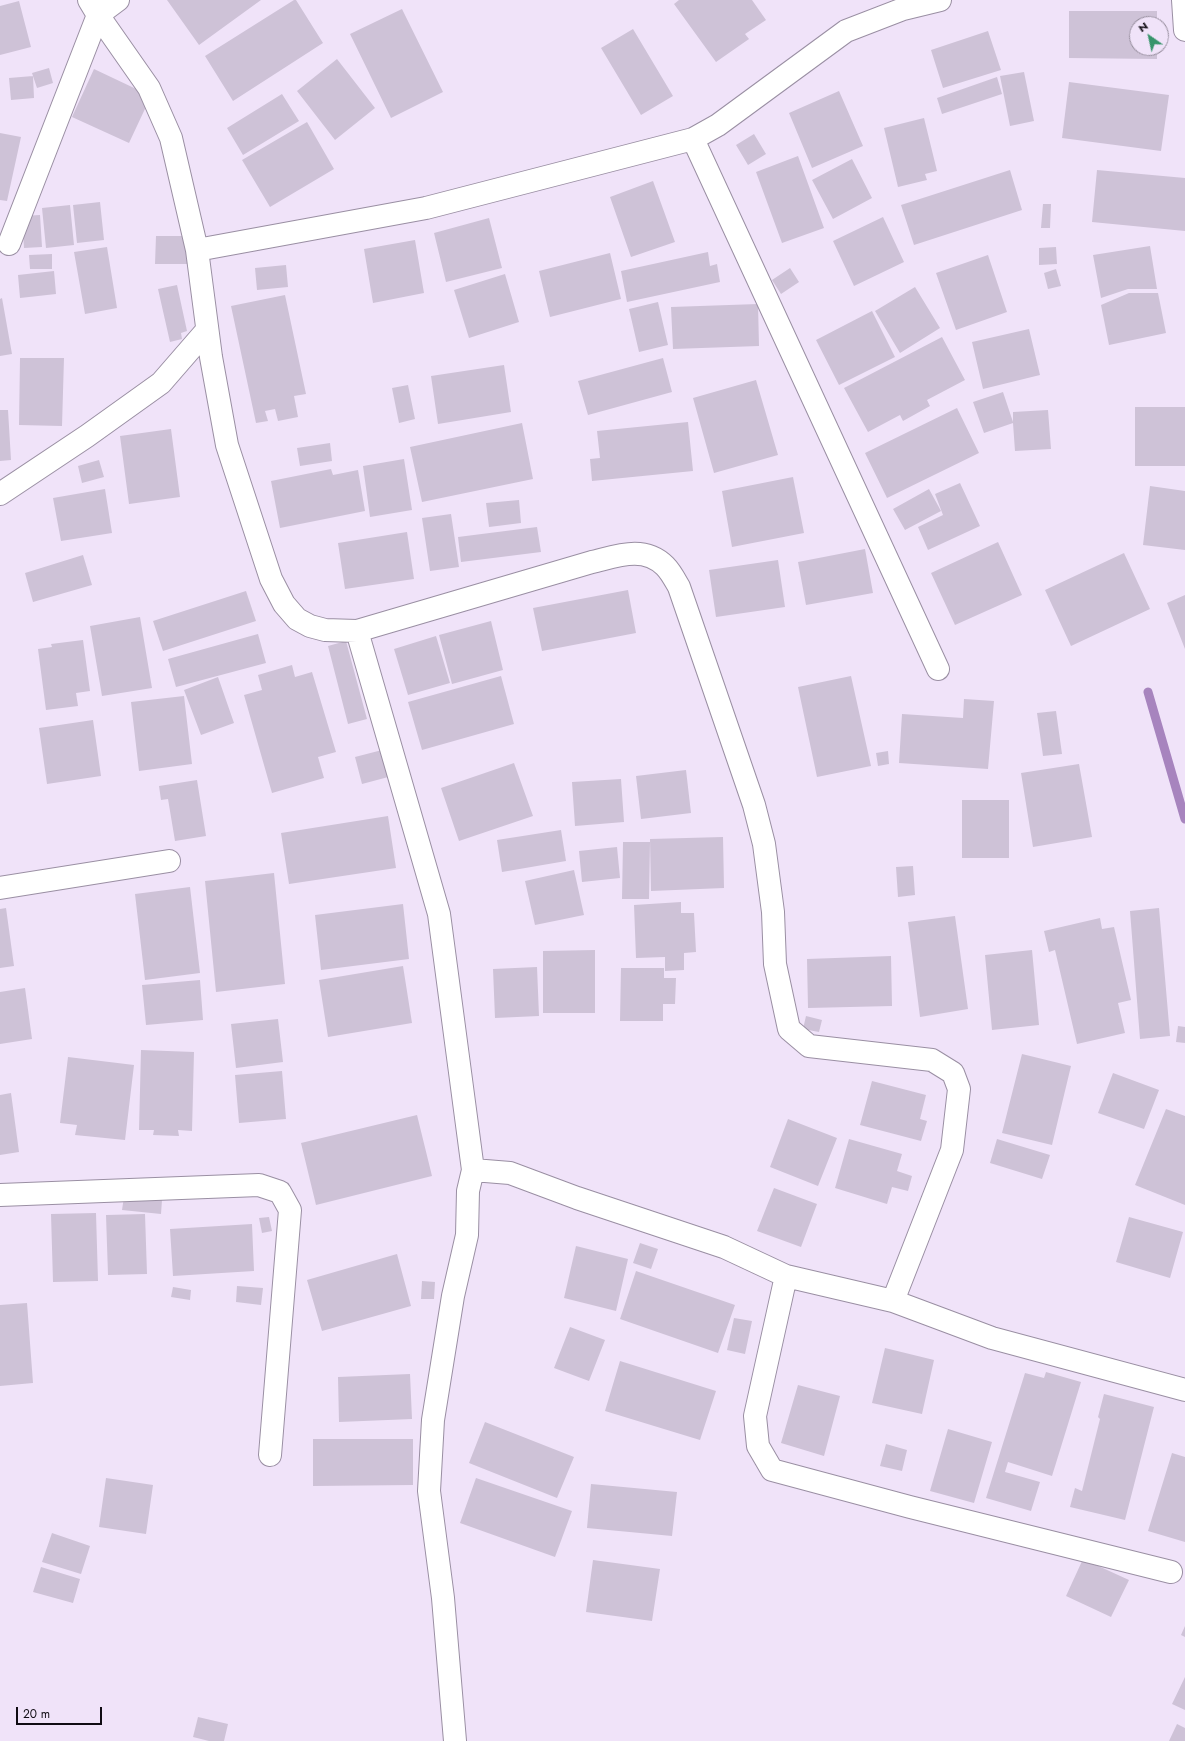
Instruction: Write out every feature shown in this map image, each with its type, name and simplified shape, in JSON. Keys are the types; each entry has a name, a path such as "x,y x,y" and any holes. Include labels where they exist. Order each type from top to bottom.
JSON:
{"street":[{"path":"94,8 118,0"},
{"path":"197,250 426,208 693,139 718,125 846,31 903,9 940,0"},
{"path":"1183,0 1185,30"},
{"path":"9,244 94,8"},
{"path":"94,8 149,88 171,138 197,250 207,330 227,445 271,579 284,604 297,619 310,626 325,630 357,631 592,562 629,554 645,554 665,566 679,587 754,805 764,844 773,912 775,964 788,1029 809,1046 932,1060 953,1073 959,1089 952,1150 893,1301"},
{"path":"693,139 938,669"},
{"path":"0,494 87,436 161,383 207,330"},
{"path":"357,631 439,914 473,1170 468,1191 467,1235 453,1296 433,1420 430,1492 443,1598 455,1737"},
{"path":"0,888 169,861"},
{"path":"473,1170 510,1173 577,1198 724,1247 786,1276 893,1301 992,1338 1185,1390"},
{"path":"0,1195 259,1185 280,1192 290,1210 270,1455"},
{"path":"786,1276 755,1416 758,1446 772,1470 910,1507 1171,1572"}],"building":[{"path":"167,0 261,0 199,45"},
{"path":"296,0 323,43 233,101 205,56"},
{"path":"679,0 752,0 766,20 745,34 749,39 716,62 674,4"},
{"path":"19,1 31,47 0,55 0,6"},
{"path":"402,9 443,92 391,118 350,34"},
{"path":"1069,11 1157,11 1157,16 1129,16 1129,56 1157,56 1157,59 1069,58"},
{"path":"633,29 673,96 641,115 601,48"},
{"path":"988,31 1001,70 943,88 931,50"},
{"path":"337,59 375,108 335,140 297,91"},
{"path":"49,68 53,83 37,88 32,73"},
{"path":"94,69 151,96 129,143 72,117"},
{"path":"1024,72 1034,121 1010,126 1000,76"},
{"path":"33,76 34,98 11,100 9,78"},
{"path":"997,77 1002,94 942,114 937,98"},
{"path":"1069,82 1169,95 1161,151 1062,138"},
{"path":"839,91 863,146 812,168 789,113"},
{"path":"282,94 299,121 243,155 227,128"},
{"path":"924,118 937,171 925,174 927,180 898,187 884,128"},
{"path":"307,122 334,169 270,207 242,160"},
{"path":"0,133 21,137 7,201 0,200"},
{"path":"754,134 766,154 748,165 736,145"},
{"path":"798,156 824,228 782,243 756,172"},
{"path":"852,159 872,198 833,219 812,180"},
{"path":"1010,170 1022,210 914,245 901,205"},
{"path":"1097,170 1185,178 1185,231 1092,222"},
{"path":"653,181 675,242 631,257 610,197"},
{"path":"100,202 104,240 77,243 73,205"},
{"path":"1043,204 1051,204 1050,228 1041,228"},
{"path":"70,205 74,245 46,248 42,208"},
{"path":"40,215 42,247 24,248 22,216"},
{"path":"883,217 904,262 854,286 833,241"},
{"path":"489,218 502,268 446,282 434,233"},
{"path":"156,236 190,236 189,264 155,264"},
{"path":"415,240 424,293 373,303 364,249"},
{"path":"1150,246 1157,289 1128,289 1101,298 1093,255"},
{"path":"107,247 117,308 85,314 74,252"},
{"path":"1056,247 1057,264 1039,265 1039,248"},
{"path":"708,252 710,266 717,264 720,282 627,302 621,271"},
{"path":"610,253 621,299 550,317 539,271"},
{"path":"52,254 52,269 30,269 29,255"},
{"path":"988,255 1007,312 956,330 936,273"},
{"path":"286,265 288,287 257,290 255,268"},
{"path":"790,268 799,282 781,294 772,280"},
{"path":"1056,269 1061,286 1048,289 1044,273"},
{"path":"54,271 56,294 20,298 18,275"},
{"path":"505,274 519,322 469,338 454,290"},
{"path":"177,285 187,331 181,333 182,339 170,342 158,289"},
{"path":"915,287 940,328 900,353 875,311"},
{"path":"1129,293 1158,293 1166,333 1109,345 1101,305"},
{"path":"285,295 306,394 294,396 298,417 278,421 275,409 265,411 268,421 256,423 231,306"},
{"path":"2,298 12,354 0,356 0,299"},
{"path":"658,302 668,345 639,352 629,309"},
{"path":"758,304 759,346 673,349 671,307"},
{"path":"872,311 895,357 839,385 816,340"},
{"path":"1029,329 1040,375 983,389 972,342"},
{"path":"942,337 965,380 927,400 930,406 903,421 900,415 868,432 844,388"},
{"path":"20,358 64,358 62,426 19,425"},
{"path":"663,358 672,392 588,415 578,381"},
{"path":"504,365 511,412 438,424 431,376"},
{"path":"756,380 778,455 714,473 693,398"},
{"path":"408,385 415,419 399,423 392,388"},
{"path":"1003,392 1013,422 1013,412 1048,410 1051,449 1015,451 1013,423 984,433 973,402"},
{"path":"1135,407 1185,407 1185,466 1135,466"},
{"path":"957,408 979,453 887,498 865,453"},
{"path":"0,410 8,410 11,460 0,461"},
{"path":"688,422 693,471 592,481 590,459 600,458 597,431"},
{"path":"522,423 533,479 422,502 410,447"},
{"path":"171,429 180,497 129,504 120,436"},
{"path":"330,443 332,461 300,466 297,448"},
{"path":"404,459 412,510 370,517 363,466"},
{"path":"99,460 104,477 82,483 78,466"},
{"path":"331,469 333,475 358,470 365,511 280,528 271,481"},
{"path":"793,477 804,533 732,547 722,491"},
{"path":"960,483 980,526 928,550 918,527 943,515 935,494"},
{"path":"1150,486 1185,491 1185,550 1143,545"},
{"path":"105,489 112,533 61,541 53,498"},
{"path":"929,489 941,511 905,530 893,509"},
{"path":"519,500 521,523 489,527 486,503"},
{"path":"451,514 459,567 430,571 422,518"},
{"path":"537,527 541,552 461,562 458,537"},
{"path":"407,532 414,579 345,589 338,543"},
{"path":"998,542 1022,595 955,625 931,573"},
{"path":"865,549 873,593 806,605 798,562"},
{"path":"1124,553 1150,609 1071,646 1045,590"},
{"path":"83,555 92,585 33,602 25,573"},
{"path":"778,560 785,607 716,617 709,570"},
{"path":"628,590 636,633 542,651 533,608"},
{"path":"246,591 256,621 163,651 153,621"},
{"path":"1185,595 1185,649 1167,603"},
{"path":"140,617 152,688 102,696 90,626"},
{"path":"491,621 503,670 452,684 439,635"},
{"path":"258,634 266,663 176,687 168,659"},
{"path":"436,636 450,683 408,695 394,649"},
{"path":"83,640 90,691 76,693 78,706 46,710 38,649 52,647 51,644"},
{"path":"346,641 367,719 348,724 328,646"},
{"path":"292,665 295,677 312,672 336,752 318,757 324,778 272,793 244,695 262,690 258,675"},
{"path":"501,676 514,724 422,750 408,702"},
{"path":"851,676 871,766 817,777 798,687"},
{"path":"218,677 234,723 201,735 184,690"},
{"path":"184,696 192,764 139,771 131,702"},
{"path":"964,699 994,701 988,769 899,763 902,714 963,718"},
{"path":"1056,711 1062,754 1043,756 1037,713"},
{"path":"93,720 101,776 47,784 39,728"},
{"path":"386,749 392,776 362,784 355,757"},
{"path":"888,751 889,764 878,766 876,753"},
{"path":"514,763 533,816 459,841 441,788"},
{"path":"1079,764 1092,837 1033,847 1021,773"},
{"path":"686,770 691,813 641,819 636,776"},
{"path":"621,779 624,822 575,826 572,782"},
{"path":"197,780 206,836 175,841 168,799 161,800 159,786"},
{"path":"962,800 1009,800 1009,858 962,858"},
{"path":"388,816 396,868 289,884 281,833"},
{"path":"561,830 566,861 502,872 497,840"},
{"path":"723,837 724,888 651,891 650,839"},
{"path":"623,842 650,842 649,899 622,899"},
{"path":"617,847 620,878 582,882 579,851"},
{"path":"913,866 915,895 898,897 896,867"},
{"path":"574,870 584,915 535,925 525,881"},
{"path":"274,873 285,984 216,992 205,881"},
{"path":"190,887 200,973 145,980 135,894"},
{"path":"681,902 681,913 694,913 696,952 684,953 684,970 665,971 665,957 636,958 634,905"},
{"path":"403,904 409,959 321,970 315,915"},
{"path":"6,908 14,966 0,968 0,909"},
{"path":"1159,908 1170,1036 1140,1039 1130,911"},
{"path":"955,916 968,1009 920,1017 908,922"},
{"path":"1100,918 1102,929 1114,927 1131,1000 1118,1003 1125,1033 1077,1044 1055,950 1049,952 1044,931"},
{"path":"595,950 595,1013 543,1013 543,951"},
{"path":"1032,950 1039,1025 992,1030 985,955"},
{"path":"891,956 892,1006 808,1008 807,959"},
{"path":"403,966 412,1023 328,1037 319,980"},
{"path":"537,967 539,1016 495,1018 493,969"},
{"path":"621,968 664,968 664,978 676,978 675,1004 663,1004 663,1021 620,1021"},
{"path":"200,980 203,1020 146,1025 142,985"},
{"path":"25,988 32,1039 0,1044 0,992"},
{"path":"806,1016 822,1020 819,1032 803,1029"},
{"path":"278,1019 283,1062 236,1068 231,1024"},
{"path":"1178,1026 1185,1027 1185,1043 1176,1042"},
{"path":"141,1050 194,1052 192,1131 178,1130 179,1136 153,1135 154,1130 139,1130"},
{"path":"1022,1054 1071,1066 1052,1145 1002,1133"},
{"path":"68,1057 134,1065 125,1140 75,1135 77,1125 60,1123"},
{"path":"282,1071 286,1119 239,1123 235,1075"},
{"path":"1113,1073 1159,1090 1144,1129 1098,1113"},
{"path":"872,1081 926,1095 920,1119 927,1121 921,1141 860,1125"},
{"path":"11,1093 19,1152 0,1155 0,1095"},
{"path":"1166,1109 1185,1116 1185,1205 1135,1185"},
{"path":"417,1115 432,1176 316,1205 301,1143"},
{"path":"788,1119 837,1138 818,1186 770,1167"},
{"path":"849,1139 902,1154 897,1171 912,1176 908,1191 892,1187 887,1204 835,1188"},
{"path":"997,1139 1050,1155 1042,1179 990,1163"},
{"path":"774,1188 817,1204 801,1247 757,1231"},
{"path":"124,1197 162,1200 161,1214 122,1210"},
{"path":"96,1213 98,1281 53,1282 51,1214"},
{"path":"145,1214 147,1274 108,1275 106,1215"},
{"path":"269,1217 272,1231 262,1233 259,1218"},
{"path":"1129,1217 1183,1232 1170,1278 1116,1262"},
{"path":"252,1224 254,1271 173,1276 170,1229"},
{"path":"640,1243 658,1249 651,1269 633,1263"},
{"path":"576,1246 628,1259 616,1311 564,1298"},
{"path":"397,1254 411,1306 322,1331 307,1280"},
{"path":"636,1271 735,1305 718,1353 620,1319"},
{"path":"422,1281 435,1282 434,1299 421,1299"},
{"path":"237,1286 263,1288 261,1305 236,1302"},
{"path":"173,1287 191,1290 190,1300 171,1297"},
{"path":"27,1303 33,1383 0,1386 0,1305"},
{"path":"734,1318 752,1321 745,1354 727,1350"},
{"path":"570,1327 605,1340 589,1381 554,1368"},
{"path":"885,1348 934,1360 922,1414 872,1403"},
{"path":"620,1361 716,1391 700,1440 605,1411"},
{"path":"1046,1372 1081,1382 1052,1476 1008,1462 1005,1472 1040,1482 1031,1511 986,1498 1025,1373 1044,1378"},
{"path":"410,1374 412,1419 339,1422 338,1377"},
{"path":"798,1385 840,1396 824,1456 781,1443"},
{"path":"1104,1394 1154,1407 1125,1520 1070,1507 1075,1488 1082,1491 1100,1419 1098,1417"},
{"path":"485,1422 574,1457 557,1498 469,1463"},
{"path":"948,1429 992,1442 974,1503 930,1491"},
{"path":"313,1439 413,1439 413,1485 313,1486"},
{"path":"886,1444 907,1450 902,1471 880,1466"},
{"path":"1172,1453 1185,1457 1185,1542 1148,1531"},
{"path":"106,1478 153,1485 146,1534 99,1527"},
{"path":"476,1478 572,1511 555,1557 460,1523"},
{"path":"591,1484 677,1492 672,1536 587,1528"},
{"path":"52,1533 90,1546 81,1574 42,1562"},
{"path":"1083,1559 1129,1580 1111,1617 1066,1596"},
{"path":"593,1560 660,1569 652,1621 586,1612"},
{"path":"41,1567 80,1579 73,1603 33,1592"},
{"path":"1185,1626 1185,1637 1181,1635"},
{"path":"1185,1677 1185,1710 1172,1704"},
{"path":"198,1717 228,1724 224,1741 209,1741 193,1737"},
{"path":"1177,1724 1185,1728 1185,1741 1169,1741"}],"waterway":[{"path":"1148,692 1185,819"}]}
